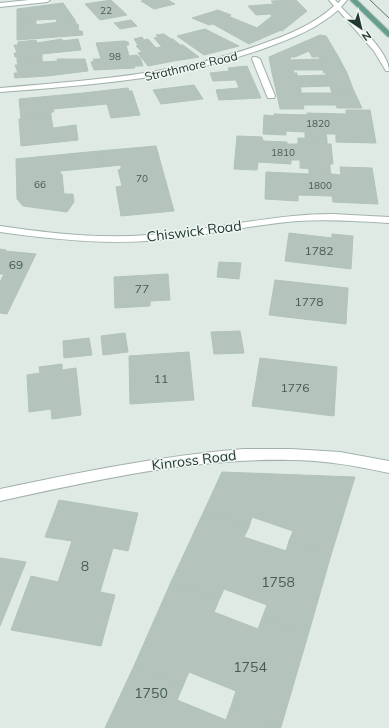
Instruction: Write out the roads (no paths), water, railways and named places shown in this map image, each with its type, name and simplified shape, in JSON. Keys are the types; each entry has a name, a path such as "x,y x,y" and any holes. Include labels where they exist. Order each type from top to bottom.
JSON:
{"main road":[{"path":"353,0 389,35"}],"street":[{"path":"0,5 47,0"},
{"path":"332,0 377,50 389,69"},
{"name":"Strathmore Road","path":"0,90 147,76 204,65 244,54 286,38 318,23 344,0"},
{"path":"256,59 271,96"},
{"name":"Chiswick Road","path":"0,229 76,238 123,239 164,236 296,218 338,217 389,220"},
{"name":"Kinross Road","path":"0,495 136,467 188,459 236,454 334,456 389,467"}],"tram line":[{"path":"370,0 389,18"}]}
